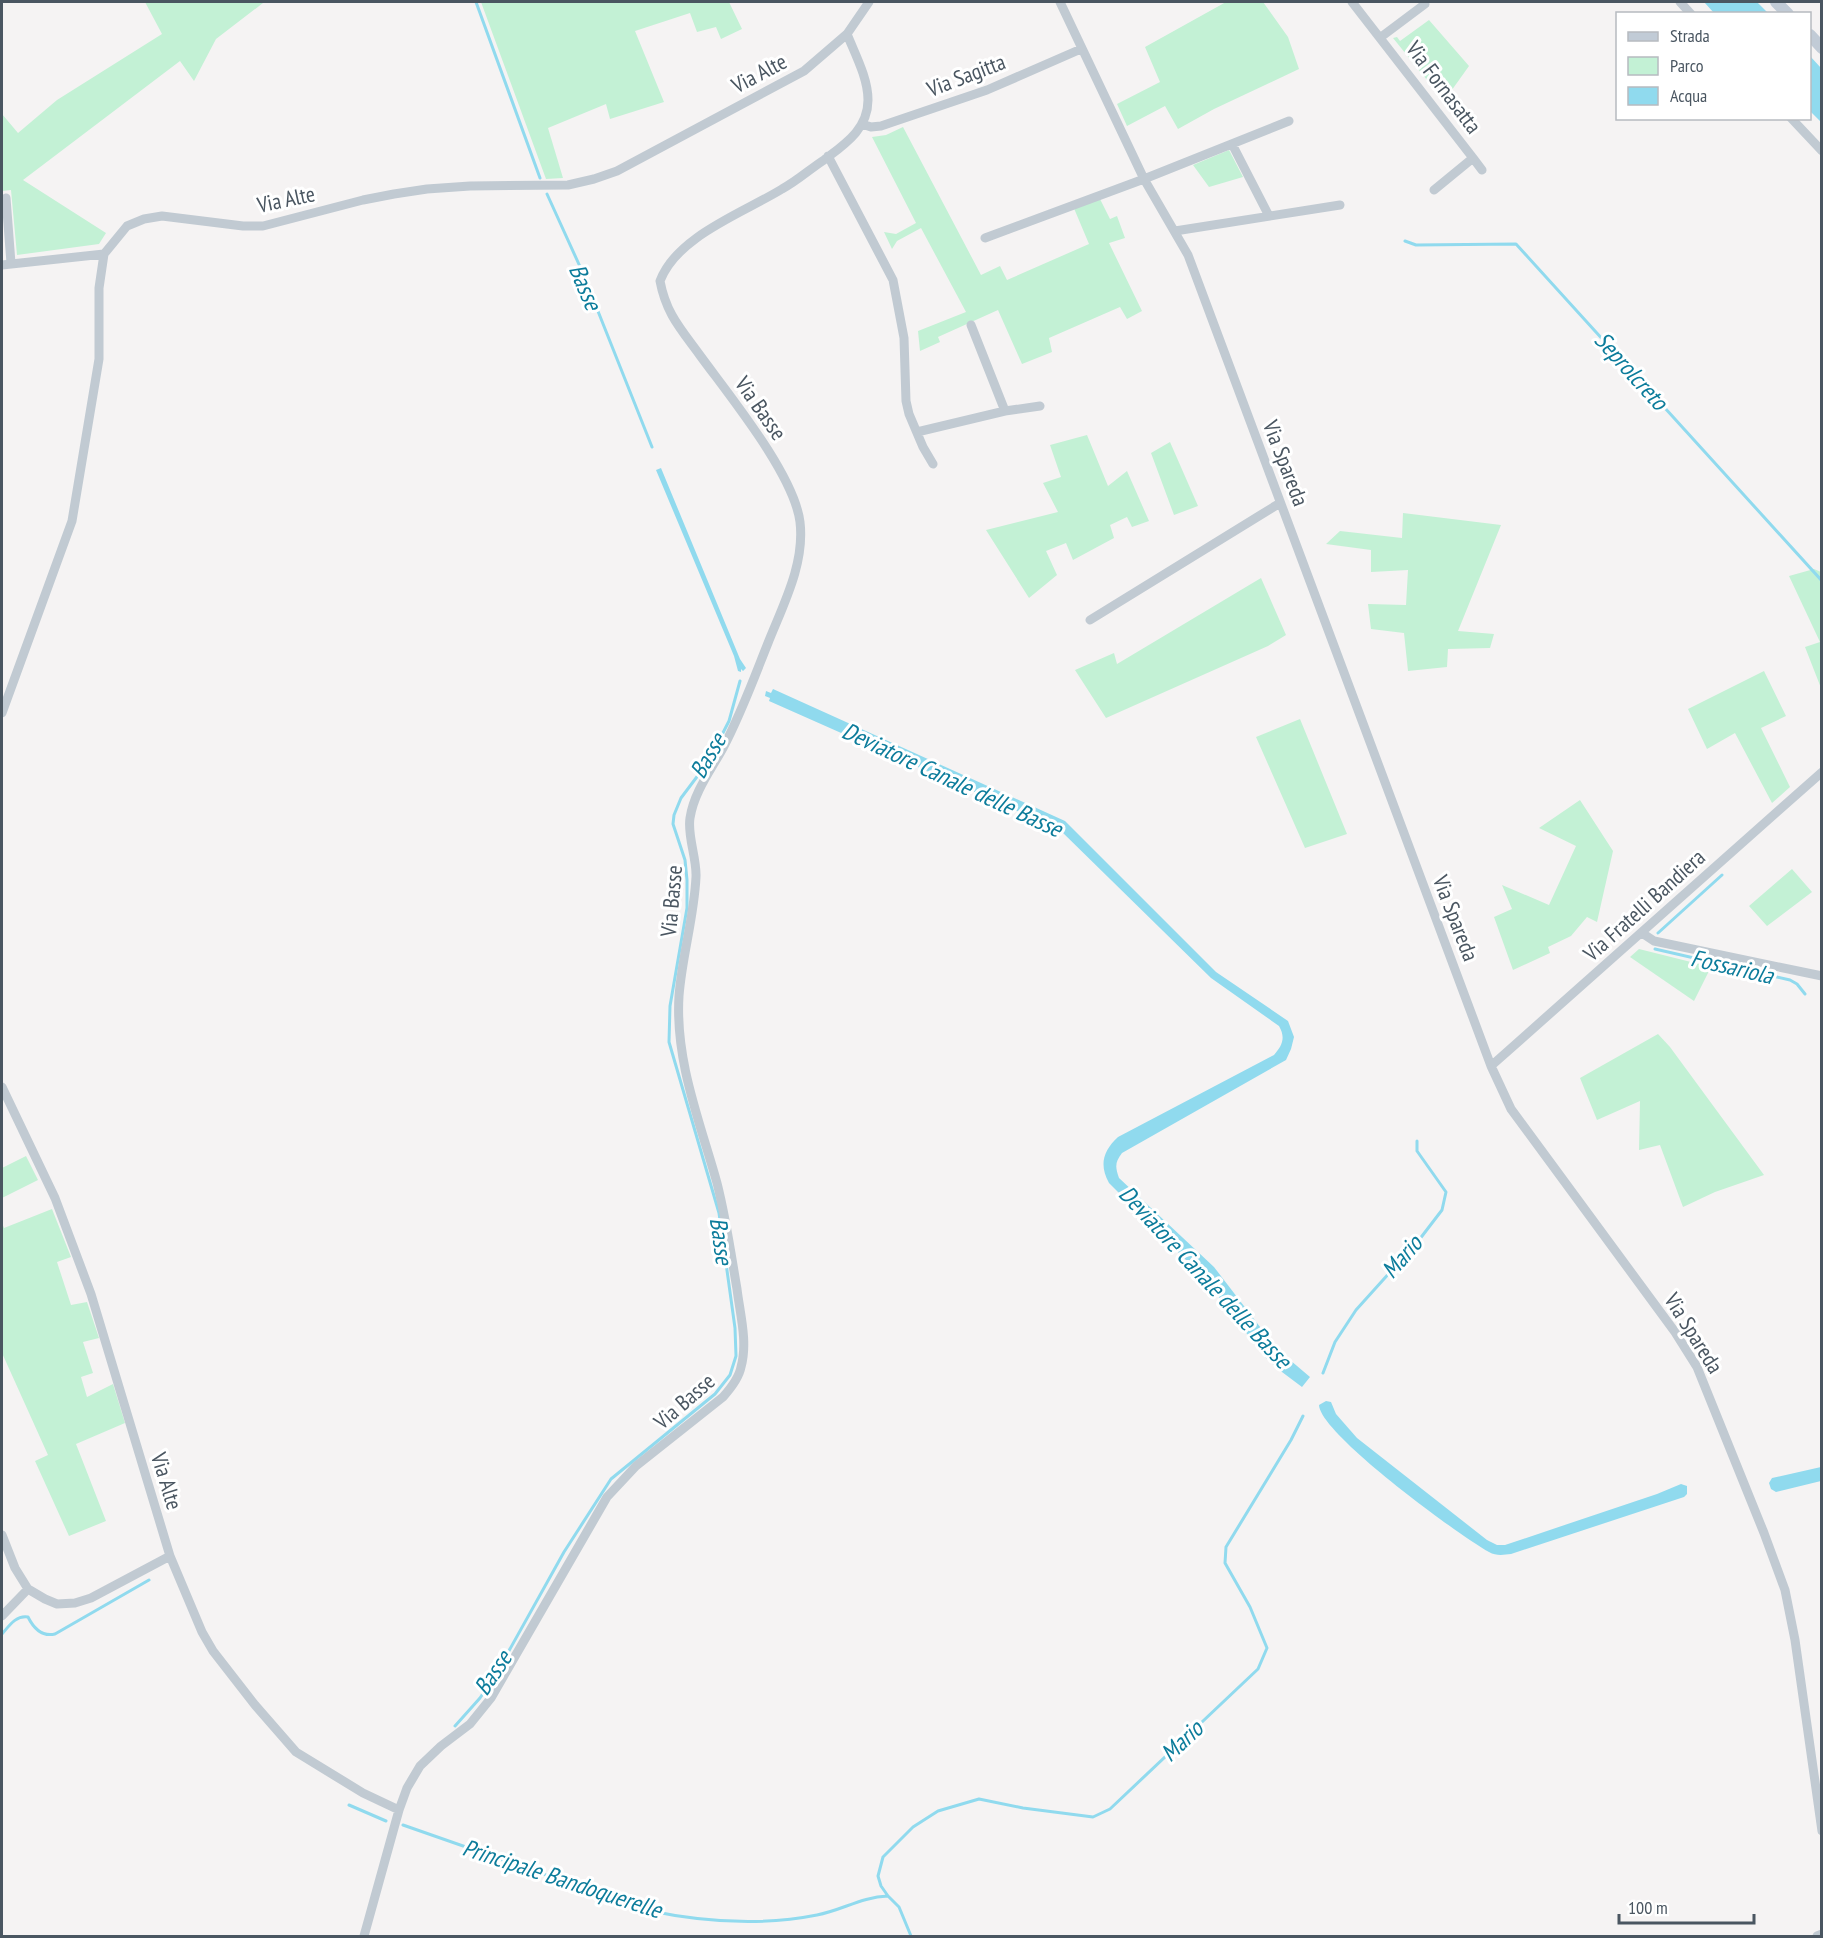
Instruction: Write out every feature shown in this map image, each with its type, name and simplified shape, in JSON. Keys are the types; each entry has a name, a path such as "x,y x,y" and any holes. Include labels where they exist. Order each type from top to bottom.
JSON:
{"street":[{"name":"Via Alte","path":"104,254 127,226 144,219 162,216 243,226 263,226 363,200 427,189 568,185 594,179 617,171 804,72 847,34 869,2"},
{"name":"Via Spareda","path":"1060,2 1144,179 1188,255 1491,1066 1510,1109 1675,1332 1697,1367 1785,1590 1795,1640 1821,1831"},
{"name":"Via Fornasatta","path":"1352,2 1473,158 1434,190"},
{"path":"1381,38 1425,4"},
{"path":"847,34 866,86 868,100 862,124"},
{"name":"Via Sagitta","path":"862,124 875,128 891,123 987,90 1081,49"},
{"path":"1793,120 1821,151"},
{"path":"985,238 1144,179 1289,121"},
{"name":"Via Basse","path":"364,1936 399,1810 407,1788 420,1766 441,1746 470,1724 491,1698 607,1497 636,1466 723,1397 734,1384 742,1365 743,1331 728,1230 683,1065 679,1033 679,996 694,907 696,872 689,820 698,792 724,745 754,677 795,572 800,547 800,522 794,500 777,465 668,311 660,281 671,259 685,245 784,188 853,137 862,124"},
{"path":"1232,144 1269,216"},
{"path":"828,156 893,280 904,338 906,401 916,432 933,464"},
{"path":"1473,158 1482,170"},
{"path":"2,713 72,521 99,359 99,288 104,254 6,264 6,198"},
{"path":"1175,231 1340,205"},
{"path":"970,325 1005,411"},
{"path":"916,432 1005,411 1040,406"},
{"path":"1090,620 1280,503"},
{"name":"Via Fratelli Bandiera","path":"1491,1066 1821,772"},
{"path":"1642,933 1654,941 1821,976"},
{"name":"Via Alte","path":"2,1087 55,1198 91,1294 170,1556 202,1632 213,1651 272,1726 296,1752 363,1793 399,1810"},
{"path":"2,1535 15,1568 28,1589 57,1604 75,1604 91,1598 170,1556"},
{"path":"2,1616 28,1589"},
{"path":"1817,1936 1821,1934"}],"green space":[{"path":"145,2 263,3 216,39 194,81 180,61 23,180 106,233 99,244 17,255 11,190 2,191 2,114 18,133 57,100 162,34"},
{"path":"481,2 729,2 742,29 721,39 716,27 697,32 690,13 635,31 664,102 610,119 606,104 548,128 563,178 546,179"},
{"path":"1226,2 1263,2 1288,37 1299,69 1214,109 1178,129 1165,106 1127,126 1117,104 1160,82 1145,47"},
{"path":"1429,20 1469,66 1444,101 1393,38 1397,37 1400,41"},
{"path":"903,127 981,275 1000,266 1007,280 1089,244 1073,206 1100,199 1110,219 1117,216 1125,238 1109,243 1142,311 1127,319 1120,307 1049,338 1052,352 1022,364 998,310 938,337 940,342 920,351 918,331 966,312 921,228 897,241 892,249 884,232 896,234 916,223 872,137 886,135"},
{"path":"1229,150 1243,177 1209,187 1193,165"},
{"path":"1087,435 1108,486 1127,471 1149,521 1132,527 1127,517 1110,525 1114,538 1073,560 1066,543 1046,551 1057,575 1029,598 986,530 1058,512 1043,483 1061,477 1050,445"},
{"path":"1170,442 1198,506 1174,515 1151,453"},
{"path":"1403,513 1501,525 1458,631 1494,634 1490,648 1448,649 1447,667 1408,671 1404,633 1371,629 1368,604 1406,605 1408,570 1371,572 1371,550 1326,544 1340,531 1402,538"},
{"path":"1814,569 1821,572 1821,688 1805,647 1820,642 1789,576"},
{"path":"1261,578 1286,635 1268,646 1106,718 1075,670 1114,653 1117,664"},
{"path":"1764,671 1786,716 1761,728 1790,787 1772,803 1735,733 1707,749 1688,709"},
{"path":"1300,719 1347,834 1305,848 1256,737"},
{"path":"1580,800 1613,851 1597,922 1587,917 1571,936 1548,947 1550,953 1513,970 1494,917 1512,909 1502,885 1549,905 1576,846 1539,828"},
{"path":"1792,869 1812,892 1767,926 1749,906"},
{"path":"1639,949 1711,967 1694,1001 1630,957"},
{"path":"1658,1034 1764,1175 1715,1192 1683,1207 1660,1145 1639,1150 1640,1101 1597,1120 1580,1078"},
{"path":"26,1156 38,1180 2,1198 2,1168"},
{"path":"52,1209 71,1257 57,1262 71,1305 87,1302 99,1338 83,1342 93,1373 81,1377 87,1397 113,1384 125,1423 76,1444 106,1521 69,1536 35,1461 48,1455 2,1353 2,1223 4,1228"}],"water":[{"path":"1704,2 1757,2 1767,12 1713,12"},
{"path":"1811,57 1821,68 1821,122 1811,112"},
{"path":"661,468 740,659 746,668 743,671 741,669 741,672 738,671 734,656 656,470"},
{"name":"Deviatore Canale delle Basse","path":"773,689 1065,821 1216,972 1288,1021 1294,1037 1286,1060 1122,1153 1116,1168 1119,1178 1214,1267 1277,1349 1310,1377 1302,1387 1264,1356 1205,1279 1109,1183 1103,1164 1106,1153 1118,1137 1274,1055 1282,1042 1279,1026 1211,978 1060,830 769,701 770,698 765,696 766,691 771,693"},
{"path":"1326,1401 1331,1402 1336,1414 1357,1438 1487,1540 1497,1545 1505,1545 1681,1484 1687,1486 1687,1494 1684,1497 1511,1554 1494,1554 1450,1526 1366,1460 1325,1419 1319,1405"},
{"path":"1821,1467 1821,1481 1776,1492 1771,1489 1769,1483 1772,1478"}],"waterway":[{"name":"Basse","path":"476,2 540,178"},
{"name":"Basse","path":"547,194 582,271 652,447"},
{"name":"Seprolcreto","path":"1405,241 1416,245 1516,244 1822,581"},
{"name":"Basse","path":"455,1726 480,1698 496,1674 564,1552 611,1479 715,1394 730,1375 736,1356 735,1328 719,1213 669,1042 670,1006 687,908 685,860 673,824 674,815 681,798 708,762 729,721 740,681"},
{"path":"1658,933 1722,875"},
{"name":"Fossariola","path":"1655,949 1790,980 1797,984 1805,994"},
{"name":"Mario","path":"1323,1373 1335,1342 1356,1310 1419,1240 1442,1210 1446,1192 1417,1151 1417,1141"},
{"name":"Mario","path":"888,1896 878,1876 883,1857 913,1827 938,1811 979,1799 1023,1808 1093,1817 1110,1809 1258,1669 1267,1648 1250,1607 1225,1563 1226,1547 1291,1440 1303,1416"},
{"path":"2,1634 13,1622 24,1617 28,1617 42,1633 55,1634 149,1580"},
{"path":"349,1805 386,1821"},
{"name":"Principale Bandoquerelle","path":"403,1825 646,1910 689,1917 710,1920 775,1921 826,1913 869,1899 888,1896 899,1907 911,1936"}]}
